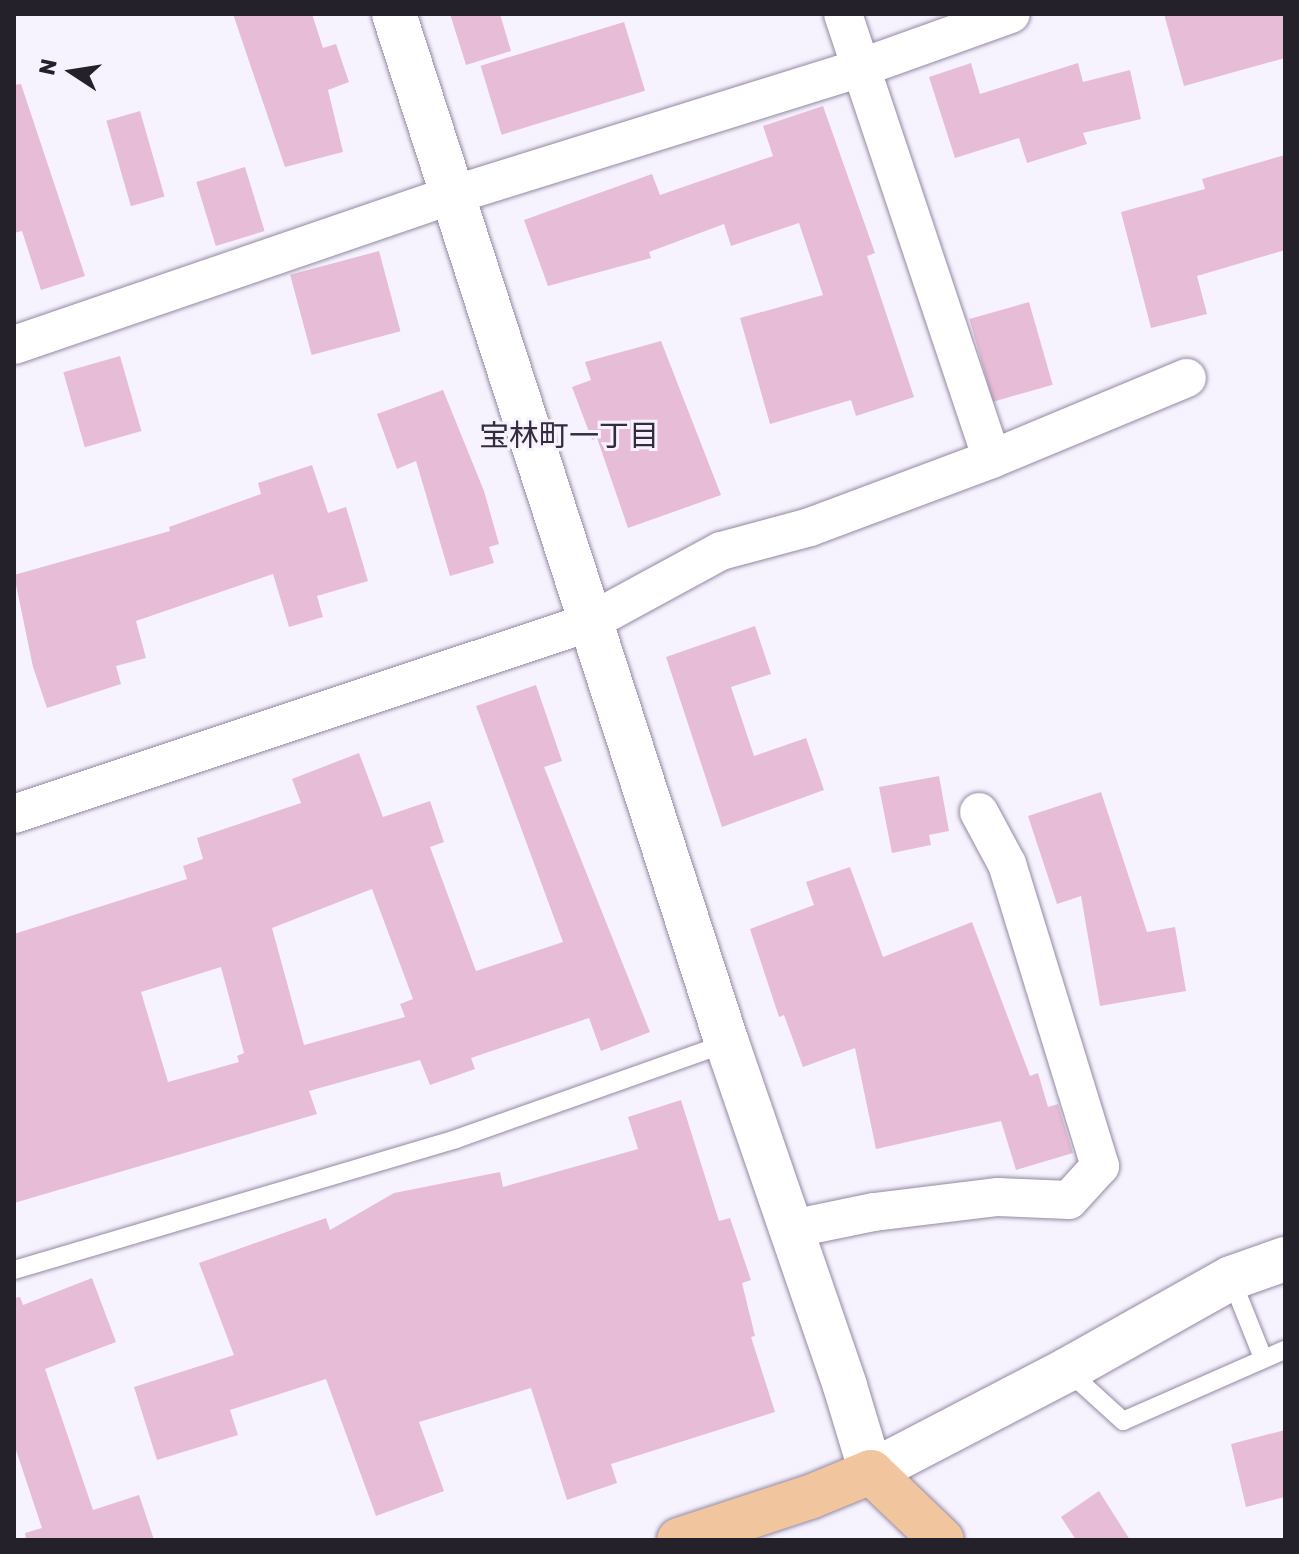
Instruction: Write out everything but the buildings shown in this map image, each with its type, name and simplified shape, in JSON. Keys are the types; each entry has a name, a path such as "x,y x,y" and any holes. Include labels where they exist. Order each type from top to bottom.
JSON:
{"main road":[{"path":"679,1540 810,1497 871,1472 942,1540"}],"street":[{"path":"394,14 727,1043 871,1472 1067,1370 1231,1278 1285,1259"},
{"path":"843,14 992,459"},
{"path":"14,345 453,195 860,68 1011,14"},
{"path":"14,814 590,622 721,551 810,527 992,459 1187,378"},
{"path":"791,1229 874,1212 998,1197 1069,1200 1100,1166 1007,864 979,812"}],"lane":[{"path":"14,1270 456,1139 727,1043"},
{"path":"1231,1278 1263,1358"},
{"path":"1067,1370 1123,1421 1285,1350"}],"district":[{"name":"宝林町一丁目","path":"569,436"}]}
